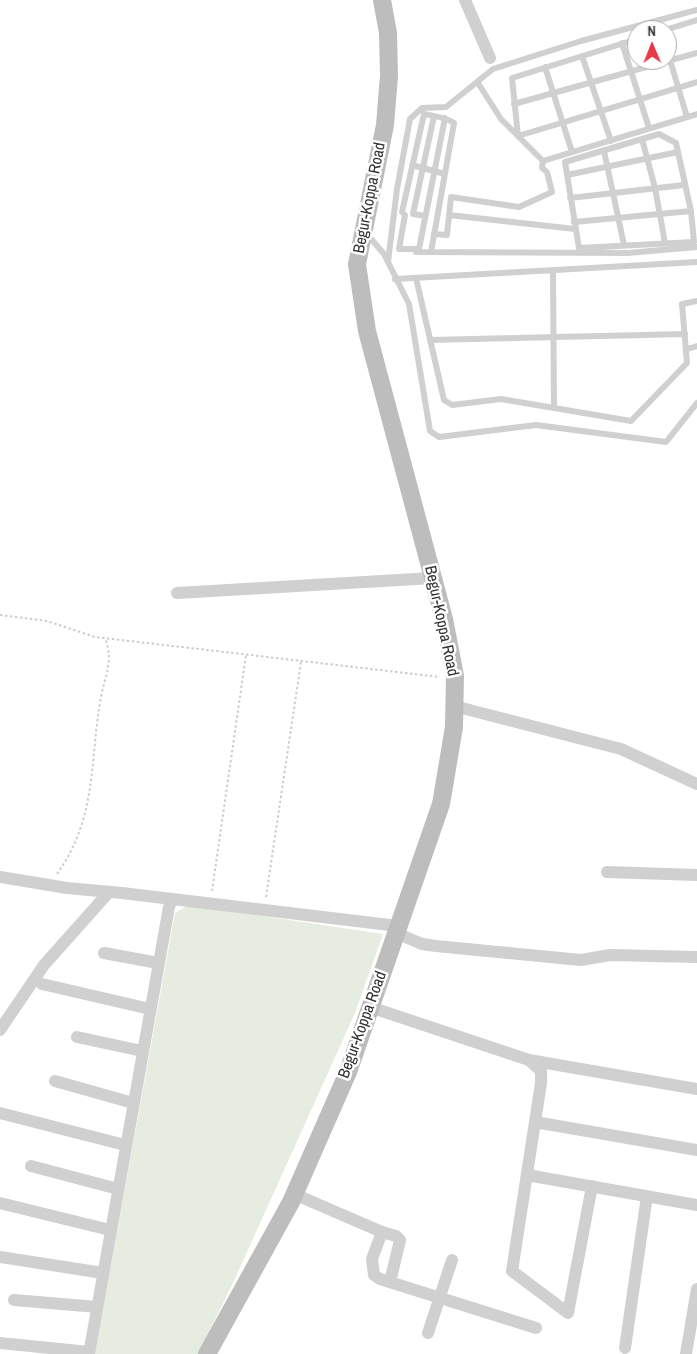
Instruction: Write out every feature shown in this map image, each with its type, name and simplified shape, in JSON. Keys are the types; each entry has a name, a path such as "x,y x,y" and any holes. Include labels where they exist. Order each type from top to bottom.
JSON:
{"main road":[{"name":"Begur-Koppa Road","path":"206,1354 294,1194 348,1072 441,804 454,727 455,676 433,578 367,332 357,264 384,125 389,76 388,33 382,0"}],"street":[{"path":"465,0 490,58"},
{"path":"178,593 433,578"},
{"path":"454,706 621,749 697,784"},
{"path":"607,872 697,875"},
{"path":"0,877 49,886 210,903 397,930 422,944 436,946 582,960 610,955 697,957"},
{"path":"0,1030 44,964 109,892"},
{"path":"0,1343 89,1353 142,1050 169,907 172,900"},
{"path":"104,954 158,963"},
{"path":"42,984 150,1009"},
{"path":"370,1007 529,1060 697,1089"},
{"path":"77,1037 142,1050"},
{"path":"529,1060 541,1071 542,1083 512,1271 568,1313 592,1186"},
{"path":"55,1081 133,1103"},
{"path":"0,1113 125,1145"},
{"path":"535,1122 697,1150"},
{"path":"31,1166 118,1189"},
{"path":"527,1175 697,1205"},
{"path":"294,1194 382,1232 396,1236 400,1240 390,1282"},
{"path":"625,1348 647,1196"},
{"path":"0,1203 110,1230"},
{"path":"382,1232 372,1259 374,1275 390,1282 536,1328"},
{"path":"0,1257 103,1272"},
{"path":"428,1334 452,1260"},
{"path":"686,1354 697,1288"},
{"path":"14,1300 97,1307"}],"lane":[{"path":"388,266 397,189 410,119 422,108 446,107 478,83 493,68 581,41 697,10"},
{"path":"677,26 697,20"},
{"path":"518,136 512,78 627,42"},
{"path":"622,43 649,128"},
{"path":"677,58 697,53"},
{"path":"582,56 611,140"},
{"path":"545,67 572,152"},
{"path":"514,104 636,70"},
{"path":"674,70 687,117"},
{"path":"518,136 697,82"},
{"path":"478,83 501,119 543,162"},
{"path":"431,252 454,123 445,118 424,114 402,212 405,216 399,248 419,249 445,118"},
{"path":"543,162 697,114"},
{"path":"425,216 413,214 434,116"},
{"path":"659,134 676,143 691,211 694,242 579,248 565,162 642,139 659,134"},
{"path":"642,139 655,188 665,244"},
{"path":"604,150 620,218 624,245"},
{"path":"567,175 678,152"},
{"path":"434,234 447,235 451,197 519,207 552,192 547,172 542,168 543,162"},
{"path":"412,165 445,174"},
{"path":"570,198 684,185"},
{"path":"574,222 691,211"},
{"path":"449,215 575,229"},
{"path":"364,230 384,254 388,266 408,304 430,431 439,437 536,425 666,442 697,403"},
{"path":"389,252 628,253 697,247"},
{"path":"395,279 697,262"},
{"path":"553,270 554,408"},
{"path":"416,278 444,400 452,405 501,400 631,421 687,363 682,304 697,301"},
{"path":"430,340 685,334"},
{"path":"687,349 697,346"}],"path":[{"path":"0,615 47,621 105,638 433,677 455,676"},
{"path":"49,886 76,843 86,811 93,776 101,698 110,670 110,651 105,638"},
{"path":"210,903 246,655"},
{"path":"264,910 301,662"}],"shaded area":[{"path":"189,905 383,934 355,1013 233,1283 198,1354 95,1354 175,913"}]}
